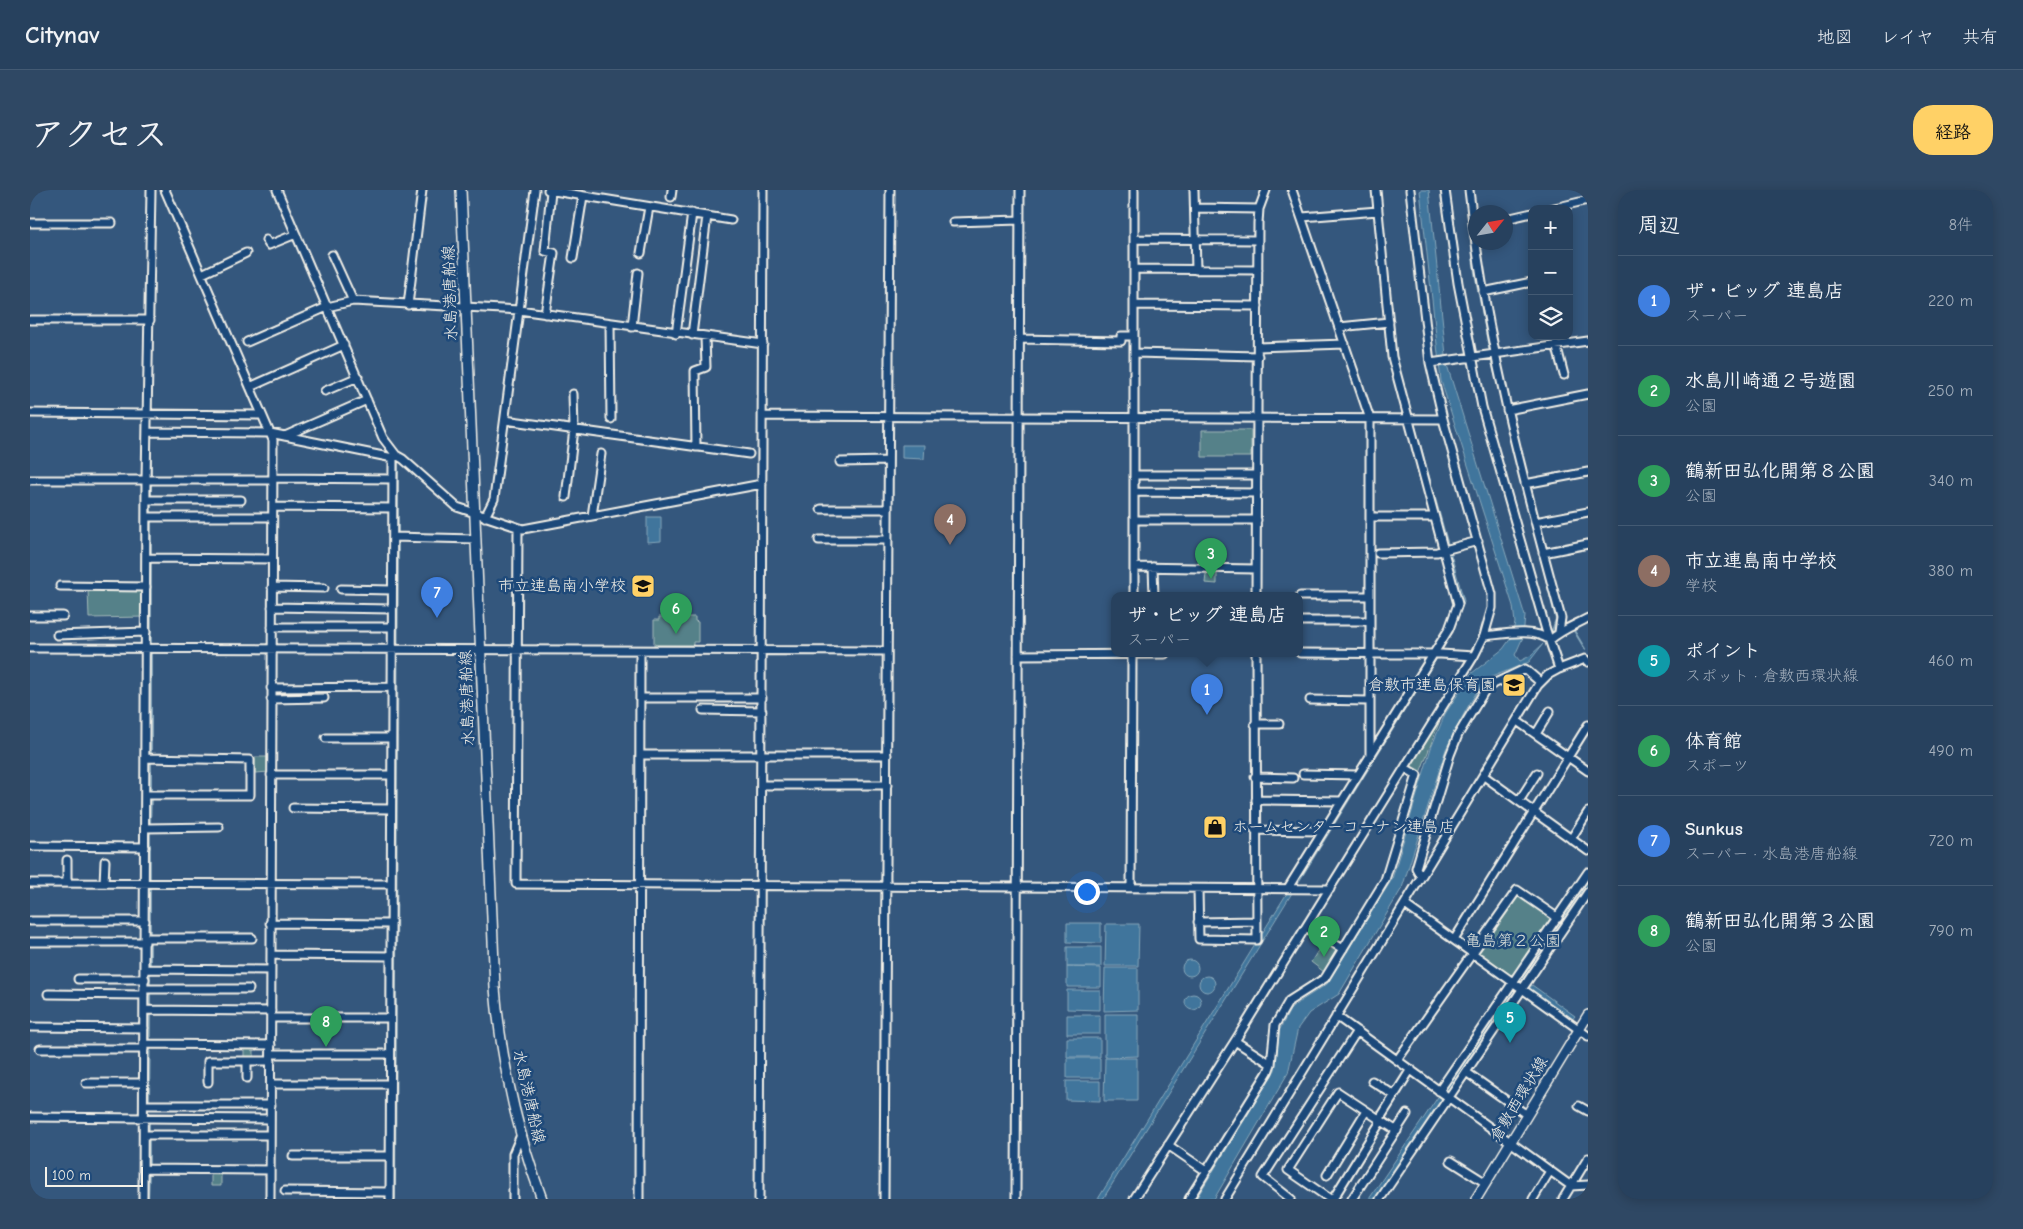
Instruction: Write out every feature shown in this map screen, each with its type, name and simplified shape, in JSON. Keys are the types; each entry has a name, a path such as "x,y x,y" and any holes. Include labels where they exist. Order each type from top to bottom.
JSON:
{"main road":[{"name":"水島港唐船線","path":"461,190 495,988 506,1068 521,1135 542,1199"},
{"name":"倉敷西環状線","path":"1476,1199 1588,1015"}],"street":[{"path":"143,1199 147,1135 147,1105 144,1083 147,1045 144,1028 148,1010 145,979 148,969 145,921 148,883 145,847 149,828 149,649 146,632 146,587 149,558 150,481 151,190"},
{"path":"166,190 273,440 270,1199"},
{"path":"277,190 330,306 344,345 383,438 395,456 393,508 396,537 392,590 392,627 395,650 391,687 390,1196 285,1191"},
{"path":"408,305 422,190"},
{"path":"485,517 494,499 534,190"},
{"path":"545,314 554,253 545,252 550,190 732,220"},
{"path":"759,1199 763,416 762,190"},
{"path":"884,1199 890,190"},
{"path":"1016,1199 1020,190"},
{"path":"1134,190 1134,592"},
{"path":"1194,190 1196,270"},
{"path":"1256,592 1258,240 1259,210 1266,190"},
{"path":"1292,190 1370,419 1370,756"},
{"path":"1291,888 1341,801 1437,654 1450,629 1458,604 1446,549 1434,517 1410,418 1392,357 1376,190"},
{"path":"1134,1199 1235,1041 1474,656 1484,636 1492,608 1492,594 1443,418 1432,363 1410,190"},
{"path":"1445,190 1458,283 1474,357 1482,408 1559,669"},
{"path":"1469,190 1471,205"},
{"path":"572,258 583,196"},
{"path":"1567,205 1588,200"},
{"path":"641,253 649,206"},
{"path":"1195,208 1259,210"},
{"path":"1302,218 1378,212"},
{"path":"676,334 692,213"},
{"path":"1513,217 1528,214"},
{"path":"692,335 707,216"},
{"path":"954,222 1020,220"},
{"path":"31,223 112,223"},
{"path":"269,245 296,234"},
{"path":"1134,240 1258,240"},
{"path":"1477,250 1492,355 1560,618 1559,632"},
{"path":"202,274 246,253"},
{"path":"332,255 353,301"},
{"path":"1134,270 1258,270"},
{"path":"632,327 638,273"},
{"path":"1482,292 1528,283"},
{"path":"247,342 330,306 353,301 519,310 676,334 763,344"},
{"path":"1134,305 1258,306"},
{"path":"30,320 150,320"},
{"path":"1339,327 1388,322"},
{"path":"610,324 611,419"},
{"path":"1019,339 1121,341 1121,336 1134,336"},
{"path":"696,447 695,371 706,367 705,337"},
{"path":"1432,363 1588,340"},
{"path":"1258,347 1345,344"},
{"path":"1556,344 1564,375"},
{"path":"250,387 344,345"},
{"path":"1134,353 1258,356"},
{"path":"325,391 358,377"},
{"path":"566,497 574,430 573,394"},
{"path":"1507,410 1588,394"},
{"path":"285,436 367,400"},
{"path":"30,413 262,414"},
{"path":"763,416 1443,418"},
{"path":"504,420 749,454"},
{"path":"150,432 270,433 395,456 403,459 457,507 518,528 762,484"},
{"path":"592,516 601,454"},
{"path":"840,462 888,461"},
{"path":"1525,484 1588,472"},
{"path":"1134,475 1257,475"},
{"path":"30,480 393,479"},
{"path":"1134,492 1257,492"},
{"path":"149,500 241,500"},
{"path":"272,507 393,508"},
{"path":"820,509 888,509"},
{"path":"1535,522 1588,512"},
{"path":"149,517 272,517"},
{"path":"1370,517 1434,517"},
{"path":"1134,520 1257,520"},
{"path":"518,528 516,884 1330,889"},
{"path":"396,537 475,539"},
{"path":"819,540 888,540"},
{"path":"1378,552 1437,552 1478,540"},
{"path":"1543,553 1588,544"},
{"path":"149,558 272,559"},
{"path":"1134,567 1256,569"},
{"path":"1153,567 1154,592"},
{"path":"60,586 146,587"},
{"path":"272,587 324,588"},
{"path":"341,589 392,590"},
{"path":"1303,596 1370,596"},
{"path":"272,607 392,608"},
{"path":"30,616 62,616"},
{"path":"1550,640 1559,632 1588,618"},
{"path":"1303,621 1369,621"},
{"path":"272,627 392,627"},
{"path":"56,635 146,632"},
{"path":"1484,636 1529,634 1543,635 1550,640"},
{"path":"30,648 887,651"},
{"path":"639,1199 640,650"},
{"path":"1303,653 1474,656"},
{"path":"1018,655 1111,654"},
{"path":"1131,888 1132,657"},
{"path":"1198,889 1199,939 1257,940 1255,830 1256,657"},
{"path":"1226,1199 1540,682 1559,669 1587,659"},
{"path":"1421,877 1416,868 1450,755 1458,735 1486,687 1524,669 1540,682"},
{"path":"272,688 391,687"},
{"path":"271,698 324,698"},
{"path":"640,698 762,698"},
{"path":"1310,700 1369,700"},
{"path":"704,710 762,711"},
{"path":"1536,734 1550,711"},
{"path":"1517,721 1588,771"},
{"path":"1255,724 1279,724"},
{"path":"1454,940 1532,811 1588,724"},
{"path":"326,738 391,738"},
{"path":"640,755 761,753 887,755"},
{"path":"149,758 250,760 250,795 149,795"},
{"path":"1189,1199 1268,1072 1271,1064 1275,1025 1289,1001 1325,978 1389,872 1417,775 1405,768"},
{"path":"1519,800 1537,773"},
{"path":"1303,774 1358,774"},
{"path":"271,775 391,775"},
{"path":"1484,776 1588,851"},
{"path":"1255,777 1293,778"},
{"path":"761,785 887,785"},
{"path":"1256,800 1341,801"},
{"path":"293,808 391,809"},
{"path":"1571,839 1588,812"},
{"path":"149,828 219,827"},
{"path":"1255,830 1323,831"},
{"path":"30,846 145,847"},
{"path":"67,860 67,883"},
{"path":"104,883 105,861"},
{"path":"1443,1094 1466,1072 1558,918 1588,872"},
{"path":"30,883 390,884"},
{"path":"1398,1059 1517,890 1558,918"},
{"path":"1380,1199 1443,1094 1588,892"},
{"path":"1404,905 1588,1036"},
{"path":"30,921 145,921"},
{"path":"1198,922 1257,921"},
{"path":"270,923 390,924"},
{"path":"1306,927 1343,949"},
{"path":"30,942 252,938"},
{"path":"271,955 390,956"},
{"path":"148,969 271,970"},
{"path":"78,979 145,979"},
{"path":"48,994 249,989"},
{"path":"148,1010 390,1018"},
{"path":"1336,1016 1411,1068 1443,1094 1571,1186 1588,1185"},
{"path":"30,1027 144,1028"},
{"path":"1291,1199 1263,1177 1357,1031"},
{"path":"1235,1041 1271,1064"},
{"path":"40,1049 147,1045 271,1045"},
{"path":"208,1082 208,1061 390,1054"},
{"path":"247,1061 247,1078"},
{"path":"1396,1131 1380,1121 1338,1092 1288,1170 1331,1199 1380,1121 1411,1068"},
{"path":"1466,1072 1527,1115"},
{"path":"1372,1081 1394,1095"},
{"path":"86,1083 144,1083"},
{"path":"271,1084 390,1084"},
{"path":"147,1105 270,1106"},
{"path":"1579,1106 1588,1111"},
{"path":"1327,1175 1366,1111"},
{"path":"1352,1199 1407,1114"},
{"path":"30,1118 270,1119"},
{"path":"147,1135 270,1135"},
{"path":"513,1199 513,1154 521,1135"},
{"path":"1168,1145 1206,1171"},
{"path":"292,1156 390,1156"},
{"path":"1563,1199 1588,1158"},
{"path":"1451,1161 1486,1183"},
{"path":"146,1169 270,1170"},
{"path":"1533,1199 1550,1171"}],"green space":[{"path":"1202,430 1251,430 1251,457 1202,457"},
{"path":"1209,570 1217,570 1217,584 1205,583 1206,574 1209,574"},
{"path":"141,588 143,591 144,617 89,618 88,589"},
{"path":"659,617 695,617 695,621 698,622 698,642 693,642 693,645 654,645 654,620 659,620"},
{"path":"1444,710 1420,773 1412,768 1411,764"},
{"path":"255,757 269,757 270,772 255,773"},
{"name":"亀島第２公園","path":"1516,893 1554,920 1512,977 1480,955 1478,951"},
{"path":"1324,941 1336,948 1338,952 1324,972 1311,962"},
{"path":"244,1047 254,1047 254,1059 244,1058"},
{"path":"211,1172 221,1172 221,1186 211,1186"}],"water":[{"path":"1378,190 1380,190 1397,360 1464,601 1454,629 1439,655 1103,1199 1098,1199 1292,885 1460,603 1397,373"},
{"path":"1420,190 1429,190 1447,365 1525,616 1523,637 1515,655 1520,661 1530,656 1543,644 1529,662 1484,680 1446,749 1402,888 1339,994 1309,1013 1298,1028 1288,1073 1214,1199 1196,1199 1275,1070 1279,1031 1290,1010 1327,984 1392,879 1431,748 1445,714 1472,673 1503,649 1511,638 1515,623 1513,606 1441,381"},
{"path":"902,445 925,445 924,459 902,458"},
{"path":"647,517 661,517 661,541 647,542"},
{"path":"1588,875 1588,885 1376,1199 1369,1199"},
{"path":"1067,923 1101,923 1101,943 1067,942"},
{"path":"1106,924 1139,924 1138,966 1105,966"},
{"path":"1067,947 1101,947 1101,967 1067,967"},
{"path":"1190,960 1198,968 1190,976 1182,968"},
{"path":"1067,967 1101,968 1101,987 1067,987"},
{"path":"1105,968 1138,968 1138,1010 1104,1011"},
{"path":"1207,976 1215,984 1207,992 1199,984"},
{"path":"1532,985 1575,1016 1571,1021 1528,990"},
{"path":"1067,990 1100,990 1100,1010 1067,1009"},
{"path":"1193,994 1201,1002 1193,1010 1185,1002"},
{"path":"1105,1014 1138,1014 1138,1056 1105,1057"},
{"path":"1067,1015 1100,1015 1100,1034 1067,1034"},
{"path":"1067,1038 1100,1038 1100,1057 1067,1057"},
{"path":"1067,1058 1100,1058 1100,1078 1067,1078"},
{"path":"1105,1058 1137,1058 1137,1101 1104,1101"},
{"path":"1066,1081 1100,1081 1100,1101 1066,1100"}],"waterway":[{"path":"1465,190 1475,273 1490,353"},
{"path":"298,231 386,434 397,450"},
{"path":"151,430 152,305"},
{"path":"1491,358 1556,619 1551,634"},
{"path":"151,435 151,478"},
{"path":"398,463 398,535"},
{"path":"151,482 151,498"},
{"path":"151,502 151,515"},
{"path":"151,520 151,555"},
{"path":"395,1199 398,540"},
{"path":"151,560 151,755"},
{"path":"1573,629 1585,649"},
{"path":"151,760 151,793"},
{"path":"150,825 151,797"},
{"path":"150,830 150,880"},
{"path":"150,885 150,935"},
{"path":"150,940 150,1008"},
{"path":"149,1103 150,1012"},
{"path":"149,1120 149,1133"},
{"path":"149,1137 149,1168"},
{"path":"148,1199 149,1172"}],"place":[{"name":"市立連島南中学校","path":"950,545"},
{"name":"鶴新田弘化開第８公園","path":"1211,579"},
{"name":"市立連島南小学校","path":"643,586"},
{"name":"Sunkus","path":"437,618"},
{"name":"体育館","path":"676,634"},
{"name":"倉敷市連島保育園","path":"1514,685"},
{"name":"ザ・ビッグ 連島店","path":"1207,715"},
{"name":"ホームセンターコーナン連島店","path":"1215,827"},
{"name":"水島川崎通２号遊園","path":"1324,957"},
{"name":"ポイント","path":"1510,1043"},
{"name":"鶴新田弘化開第３公園","path":"326,1047"}]}
